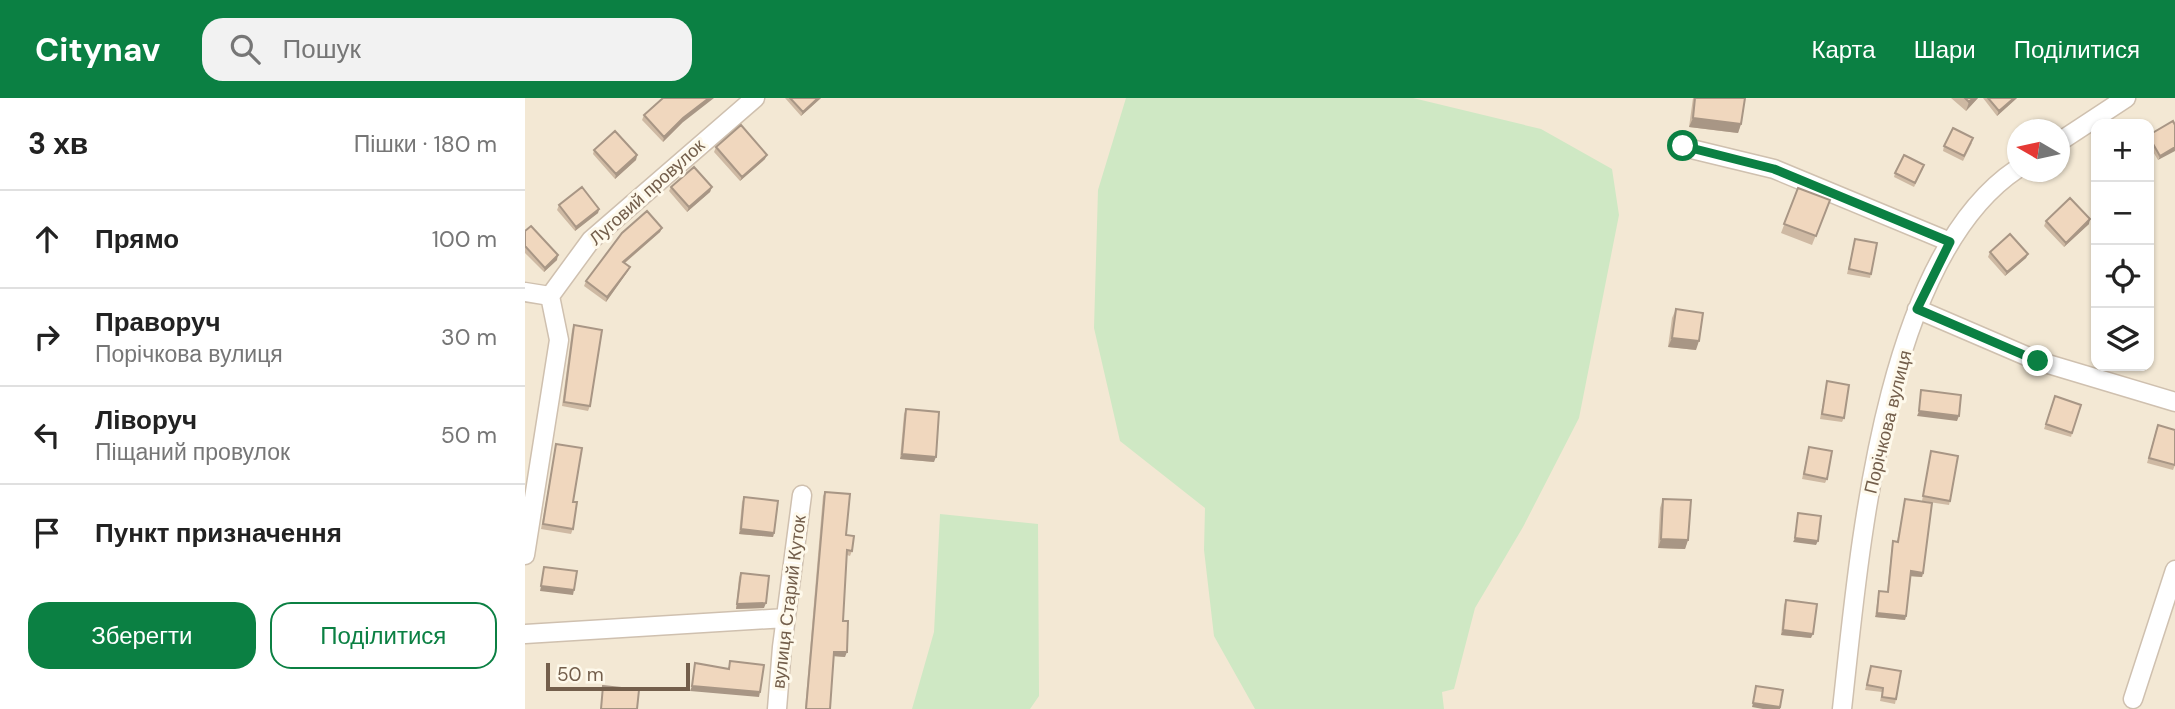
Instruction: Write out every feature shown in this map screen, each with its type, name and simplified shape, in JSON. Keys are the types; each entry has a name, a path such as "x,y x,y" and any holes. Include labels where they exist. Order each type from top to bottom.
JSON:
{"street":[{"name":"Луговий провулок","path":"550,296 591,240 755,98"},
{"path":"2070,135 2126,98"},
{"path":"1683,146 1774,169 1950,242"},
{"name":"Порічкова вулиця","path":"1842,709 1862,534 1889,406 1917,309 1950,242 1995,184 2007,176"},
{"path":"525,292 550,296 559,340 525,555"},
{"path":"1917,309 2038,361 2175,402"},
{"name":"вулиця Старий Куток","path":"777,709 802,495"},
{"path":"2133,699 2175,570"},
{"path":"525,634 786,618"}],"shaded area":[{"path":"525,98 2175,98 2175,709 525,709"}],"green space":[{"path":"1126,98 1413,98 1541,129 1612,169 1619,215 1579,418 1523,527 1475,608 1454,689 1442,692 1444,709 1255,709 1214,636 1204,550 1205,508 1120,441 1094,328 1098,190"},
{"path":"940,514 1038,524 1039,696 1030,709 912,709 934,632"}],"building":[{"path":"663,98 709,98 664,137 644,115"},
{"path":"790,98 818,98 803,112"},
{"path":"1695,98 1745,98 1741,124 1693,118"},
{"path":"1988,98 2014,98 1999,111"},
{"path":"2173,121 2175,147 2160,156 2154,146 2154,132"},
{"path":"741,125 767,155 742,177 716,147"},
{"path":"1953,128 1973,138 1964,156 1944,146"},
{"path":"615,131 637,155 616,174 594,150"},
{"path":"1904,155 1924,165 1915,183 1895,173"},
{"path":"694,167 712,187 689,207 671,187"},
{"path":"582,187 599,209 576,227 559,205"},
{"path":"1798,188 1830,200 1816,236 1784,224"},
{"path":"2070,198 2090,219 2066,243 2046,221"},
{"path":"647,211 662,228 623,262 630,267 607,297 586,281 622,233"},
{"path":"531,226 558,255 545,268 525,246 525,231"},
{"path":"2010,234 2028,254 2007,272 1990,252"},
{"path":"1855,239 1877,243 1871,274 1849,269"},
{"path":"1676,309 1703,313 1699,341 1672,338"},
{"path":"574,325 602,330 590,406 564,402"},
{"path":"1827,381 1849,385 1844,418 1822,414"},
{"path":"1921,390 1961,395 1959,416 1919,411"},
{"path":"2055,396 2081,405 2072,433 2046,424"},
{"path":"906,409 939,412 936,457 902,454"},
{"path":"2158,425 2175,430 2175,465 2149,458"},
{"path":"556,444 582,448 573,502 577,502 573,529 543,524"},
{"path":"1809,447 1832,451 1827,479 1804,474"},
{"path":"1931,451 1958,456 1950,501 1923,496"},
{"path":"825,492 850,494 846,535 854,536 852,551 847,550 843,621 848,621 847,652 834,652 830,709 806,709"},
{"path":"744,497 778,501 774,533 741,529"},
{"path":"1663,499 1691,500 1688,540 1661,539"},
{"path":"1905,499 1932,503 1923,573 1911,571 1906,616 1877,613 1879,591 1888,592 1893,541 1898,542"},
{"path":"1798,513 1821,516 1818,541 1795,538"},
{"path":"544,567 577,571 574,590 541,586"},
{"path":"741,573 769,576 766,603 737,604"},
{"path":"1786,600 1817,604 1813,634 1783,630"},
{"path":"730,661 764,665 760,692 692,686 695,663 729,669"},
{"path":"1871,666 1901,671 1896,699 1882,697 1883,688 1867,685"},
{"path":"603,686 639,690 637,709 601,709"},
{"path":"1756,686 1783,690 1780,707 1753,703"}],"route":[{"path":"1683,146 1774,169 1950,242 1917,309 2038,361"}]}
